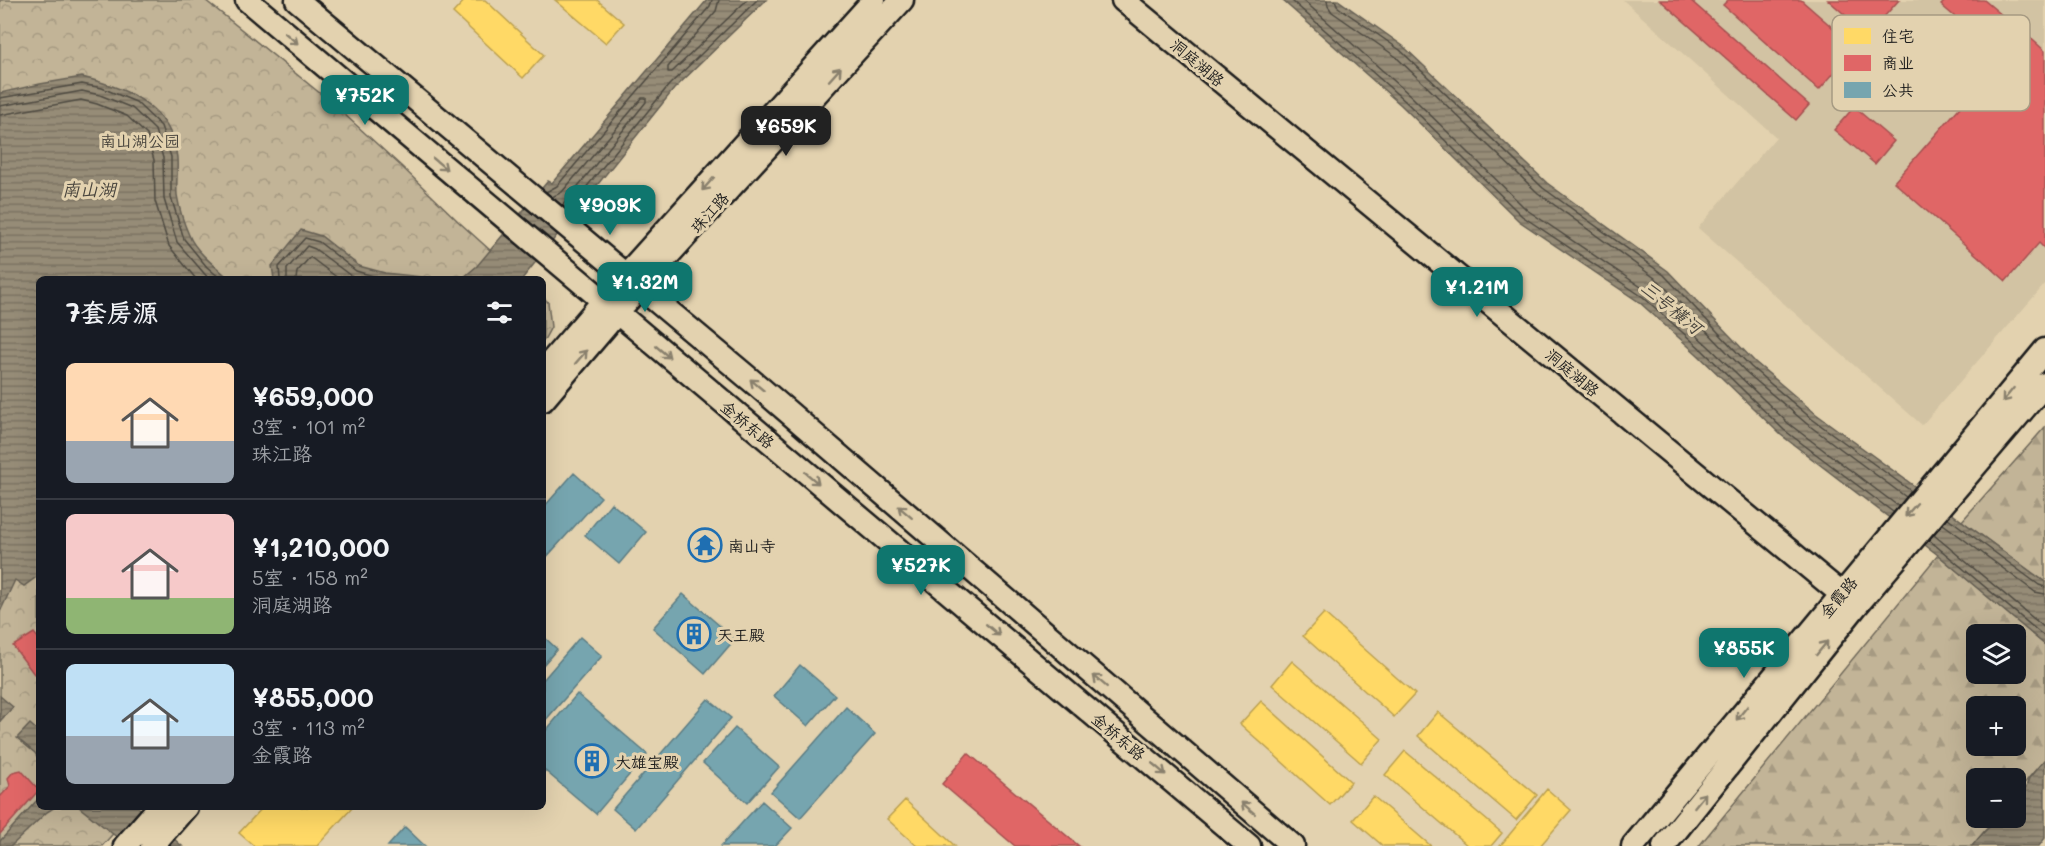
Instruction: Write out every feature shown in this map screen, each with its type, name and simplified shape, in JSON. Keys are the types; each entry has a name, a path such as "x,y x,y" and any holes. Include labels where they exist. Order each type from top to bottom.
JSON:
{"street":[{"name":"金桥东路","path":"246,0 1250,846"},
{"name":"金桥东路","path":"297,0 767,394 1293,846"},
{"name":"珠江路","path":"546,396 632,281 874,0"},
{"name":"珠江路","path":"632,281 902,0"},
{"name":"洞庭湖路","path":"1123,0 1848,599"},
{"name":"珠江路","path":"546,368 611,308"},
{"name":"金霞路","path":"1944,488 2045,350"},
{"name":"金霞路","path":"1633,846 1944,488 2045,384"},
{"name":"金霞路","path":"1664,846 1848,599"},
{"path":"125,846 169,811"},
{"path":"152,846 169,811"}],"shaded area":[{"path":"1623,0 2045,0 2045,284 1922,425 1698,228 1776,137"}],"green space":[{"name":"南山湖公园","path":"0,0 205,0 332,103 519,276 36,276 36,810 134,810 102,846 0,846"},
{"path":"546,300 548,302 551,327 546,336"},
{"path":"2045,427 2045,582 1962,521"},
{"path":"1938,555 2020,624 1966,624 1966,684 2026,684 2026,629 2045,645 2045,759 2026,781 2026,768 1966,768 1966,828 1987,828 1972,846 1699,846"}],"water":[{"path":"707,0 766,0 674,89 524,276 465,276 477,266 548,181 552,183"},
{"name":"三号横河","path":"1282,0 1338,0 1403,46 1547,183 1668,271 1755,362 1816,414 2045,582 2045,645 2026,629 2026,624 2020,624 1938,555 1781,435 1639,302 1519,221 1401,105"},
{"name":"南山湖","path":"82,77 131,94 157,112 173,140 177,158 177,195 187,231 201,253 227,276 36,276 36,577 24,586 15,580 0,612 0,93"},
{"path":"301,230 321,236 359,266 385,273 412,276 274,276 272,266"},
{"path":"0,696 13,707 0,721"},
{"path":"30,724 36,729 36,755 35,753 17,738"},
{"path":"2045,759 2045,838 2039,846 1972,846 1988,828 2026,828 2026,787 2029,778"},
{"path":"36,801 36,810 50,810 11,846 0,846 0,841"},
{"path":"83,810 141,810 182,846 128,846"}],"building: 住宅":[{"path":"465,0 485,0 544,55 523,78 453,13"},
{"path":"555,0 597,0 624,23 606,43"},
{"path":"1324,613 1415,694 1394,717 1303,636"},
{"path":"1292,661 1382,739 1361,763 1272,685"},
{"path":"1261,701 1351,782 1330,805 1240,724"},
{"path":"1438,712 1537,795 1516,820 1418,736"},
{"path":"1405,751 1502,833 1491,846 1468,846 1385,775"},
{"path":"1547,789 1571,810 1540,846 1500,846"},
{"path":"1373,796 1431,846 1383,846 1353,820"},
{"path":"905,800 955,846 917,846 887,819"},
{"path":"260,810 350,810 317,846 254,846 239,833"}],"building: 商业":[{"path":"1660,0 1690,0 1809,105 1796,120"},
{"path":"1728,0 1801,0 1832,27 1832,75 1819,90 1723,5"},
{"path":"1828,0 1899,0 1886,15 1845,15"},
{"path":"1946,0 1984,0 2002,15 1953,15 1941,5"},
{"path":"2030,38 2045,51 2045,249 2039,243 2006,281 1894,182 1956,111 2030,111"},
{"path":"1851,111 1859,111 1894,141 1875,164 1834,130"},
{"path":"34,633 36,635 36,674 34,674 13,646"},
{"path":"968,753 1079,846 1015,846 942,784"},
{"path":"21,770 36,787 36,793 0,834 0,797 10,786 8,778 13,772"}],"building: 公共":[{"path":"574,473 601,497 546,558 546,505"},
{"path":"611,503 646,532 619,564 585,535"},
{"name":"天王殿","path":"683,594 735,639 705,674 653,628"},
{"path":"580,637 602,656 546,720 546,677"},
{"path":"546,639 557,649 546,662"},
{"path":"800,665 835,695 808,726 774,696"},
{"name":"大雄宝殿","path":"577,694 647,754 596,814 546,772 546,730"},
{"path":"708,699 731,718 636,829 613,809"},
{"path":"846,707 875,734 800,818 771,792"},
{"path":"735,728 779,767 747,803 703,763"},
{"path":"762,801 792,828 775,846 721,846"},
{"path":"405,827 425,846 388,846"}],"place":[{"name":"南山寺","path":"705,545"},
{"name":"天王殿","path":"694,634"},
{"name":"大雄宝殿","path":"592,761"}]}
